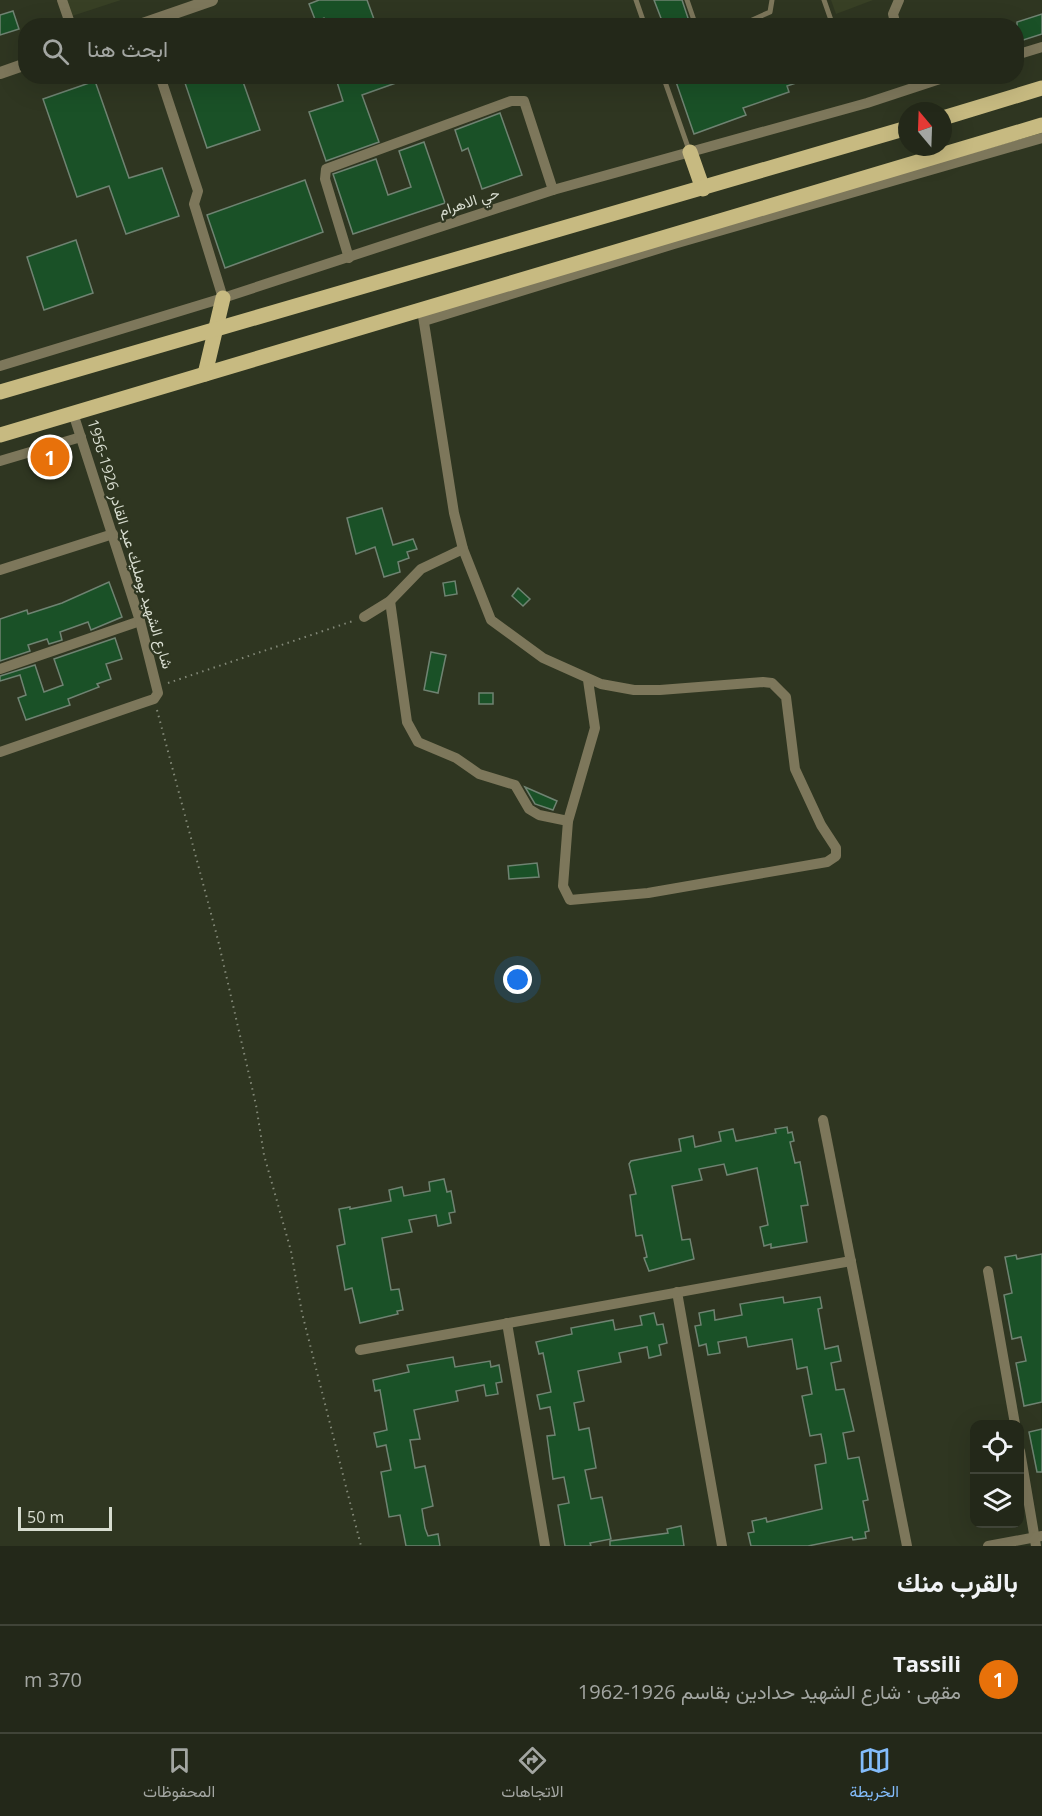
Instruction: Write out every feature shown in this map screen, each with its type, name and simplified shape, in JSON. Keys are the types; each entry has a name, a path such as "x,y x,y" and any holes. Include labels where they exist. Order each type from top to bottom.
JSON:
{"main road":[{"path":"952,114 1042,88"},
{"path":"0,435 205,374 423,316 1042,125"},
{"path":"0,392 898,131"},
{"path":"690,152 702,189"},
{"path":"205,374 223,298"}],"street":[{"path":"62,0 68,18"},
{"path":"161,18 212,0"},
{"path":"894,18 893,14 899,0"},
{"path":"1024,53 1042,47"},
{"path":"0,73 18,67"},
{"path":"163,84 198,191 194,204 223,298"},
{"name":"حي الاهرام","path":"0,366 349,258 553,190 690,152 908,84"},
{"path":"349,258 325,178 326,169 511,101 524,101 553,190"},
{"path":"588,680 594,713 595,738 568,821 563,886 566,896 574,901 671,889 827,862 837,852 797,776 786,698 772,683 634,690 588,680 543,658 491,620 463,549 454,513 423,316 1042,138"},
{"name":"شارع الشهيد بومليك عبد القادر 1926-1956","path":"73,413 140,621 158,686 158,693 154,699"},
{"path":"0,461 81,437"},
{"path":"0,570 113,534"},
{"path":"364,617 390,601 421,569 463,549"},
{"path":"390,601 407,722 418,742 448,753 479,774 515,785 526,806 539,815 568,821"},
{"path":"0,669 140,621"},
{"path":"0,752 154,699"},
{"path":"823,1120 908,1546"},
{"path":"360,1350 851,1261"},
{"path":"988,1271 1014,1420"},
{"path":"677,1292 722,1546"},
{"path":"507,1323 545,1546"},
{"path":"988,1546 1037,1540 1024,1472"}],"lane":[{"path":"636,0 642,18"},
{"path":"687,0 693,18"},
{"path":"757,18 770,12 772,0"},
{"path":"824,0 830,18"},
{"path":"666,84 690,152"}],"path":[{"path":"158,686 364,617"},
{"path":"154,699 164,744 218,940 256,1105 264,1155 291,1251 300,1307 361,1546"}],"shaded area":[{"path":"66,0 121,0 72,16"},
{"path":"831,0 873,0 836,14"}],"building":[{"path":"319,0 367,0 374,18 314,18 309,4"},
{"path":"654,0 682,0 688,18 661,18"},
{"path":"13,11 18,29 0,35 0,15"},
{"path":"1042,14 1042,34 1024,40 1024,20"},
{"path":"86,84 96,84 129,178 162,168 179,216 126,234 109,186 77,197 43,99"},
{"path":"185,84 244,84 260,130 207,148"},
{"path":"338,84 393,84 362,95 379,142 326,161 309,112 343,101"},
{"path":"677,84 793,84 787,86 789,92 743,108 746,115 694,134"},
{"path":"500,113 522,175 482,189 468,148 462,151 455,130"},
{"path":"424,142 445,203 353,234 333,174 376,159 388,195 411,187 399,151"},
{"path":"305,180 323,232 225,268 207,215"},
{"path":"76,240 93,293 44,310 27,257"},
{"path":"382,508 393,545 413,539 417,549 407,552 409,558 398,562 400,572 384,577 375,547 356,554 347,518"},
{"path":"455,581 457,594 445,596 443,583"},
{"path":"109,582 122,617 91,630 88,622 60,632 62,640 49,644 47,639 28,645 30,651 0,661 0,619 27,610 28,614 62,603"},
{"path":"518,588 530,599 523,606 512,596"},
{"path":"115,638 122,659 106,664 111,679 97,684 99,687 68,699 70,705 26,720 18,698 26,695 20,675 0,681 0,676 35,665 44,692 63,685 54,659"},
{"path":"431,652 446,655 438,693 424,690"},
{"path":"479,693 493,693 493,704 479,704"},
{"path":"525,787 557,801 553,810 535,804"},
{"path":"537,863 539,877 509,879 508,866"},
{"path":"787,1127 788,1133 792,1132 794,1141 790,1142 795,1163 800,1162 808,1205 801,1206 807,1242 771,1248 771,1244 764,1246 760,1227 768,1225 757,1168 727,1175 724,1164 699,1169 702,1180 672,1186 682,1240 690,1239 694,1259 649,1271 644,1258 647,1257 642,1235 636,1236 630,1195 636,1194 629,1164 631,1161 681,1151 679,1139 693,1136 695,1147 721,1141 719,1132 733,1129 736,1141 776,1133 775,1129"},
{"path":"444,1179 447,1192 451,1191 455,1212 449,1213 451,1223 438,1226 436,1215 409,1220 412,1232 382,1238 391,1290 399,1289 403,1310 397,1311 398,1314 360,1323 352,1288 345,1290 337,1246 345,1244 339,1209 391,1201 389,1190 402,1187 404,1196 430,1191 429,1182"},
{"path":"1042,1254 1042,1402 1024,1406 1016,1363 1026,1361 1021,1337 1012,1339 1004,1295 1012,1293 1005,1257 1016,1255 1017,1259"},
{"path":"783,1297 784,1303 820,1297 822,1308 818,1309 825,1349 838,1346 841,1361 831,1363 836,1390 844,1389 854,1431 843,1433 848,1459 859,1457 868,1500 863,1501 869,1531 865,1532 866,1538 853,1540 852,1537 808,1546 751,1546 748,1533 754,1532 752,1521 766,1518 767,1522 822,1509 815,1465 826,1463 821,1434 810,1436 802,1396 812,1394 807,1367 797,1369 792,1339 748,1347 746,1337 718,1342 720,1353 708,1355 706,1344 699,1346 695,1326 701,1325 699,1313 714,1310 715,1320 742,1315 740,1304"},
{"path":"654,1313 657,1325 663,1324 667,1343 659,1345 661,1355 649,1358 647,1347 619,1353 621,1362 578,1371 584,1401 574,1403 579,1430 589,1428 596,1468 585,1470 591,1499 602,1497 611,1539 590,1543 591,1546 565,1546 558,1505 569,1503 564,1477 553,1479 547,1436 555,1435 550,1407 540,1409 537,1395 551,1392 543,1353 539,1354 536,1342 572,1334 571,1328 613,1320 615,1330 642,1325 640,1316"},
{"path":"453,1357 455,1367 490,1361 491,1367 499,1365 502,1382 496,1383 498,1394 486,1396 484,1385 456,1391 458,1401 414,1410 420,1439 410,1440 415,1468 425,1466 433,1506 422,1509 425,1528 428,1536 438,1534 440,1546 406,1546 400,1515 389,1517 381,1472 391,1470 386,1445 377,1447 374,1433 387,1430 380,1390 375,1391 373,1380 409,1372 407,1365"},
{"path":"1042,1429 1042,1472 1037,1472 1029,1432"},
{"path":"681,1526 684,1546 610,1546 610,1541 668,1533 667,1529"}],"place":[{"name":"Tassili","path":"50,457"}]}
